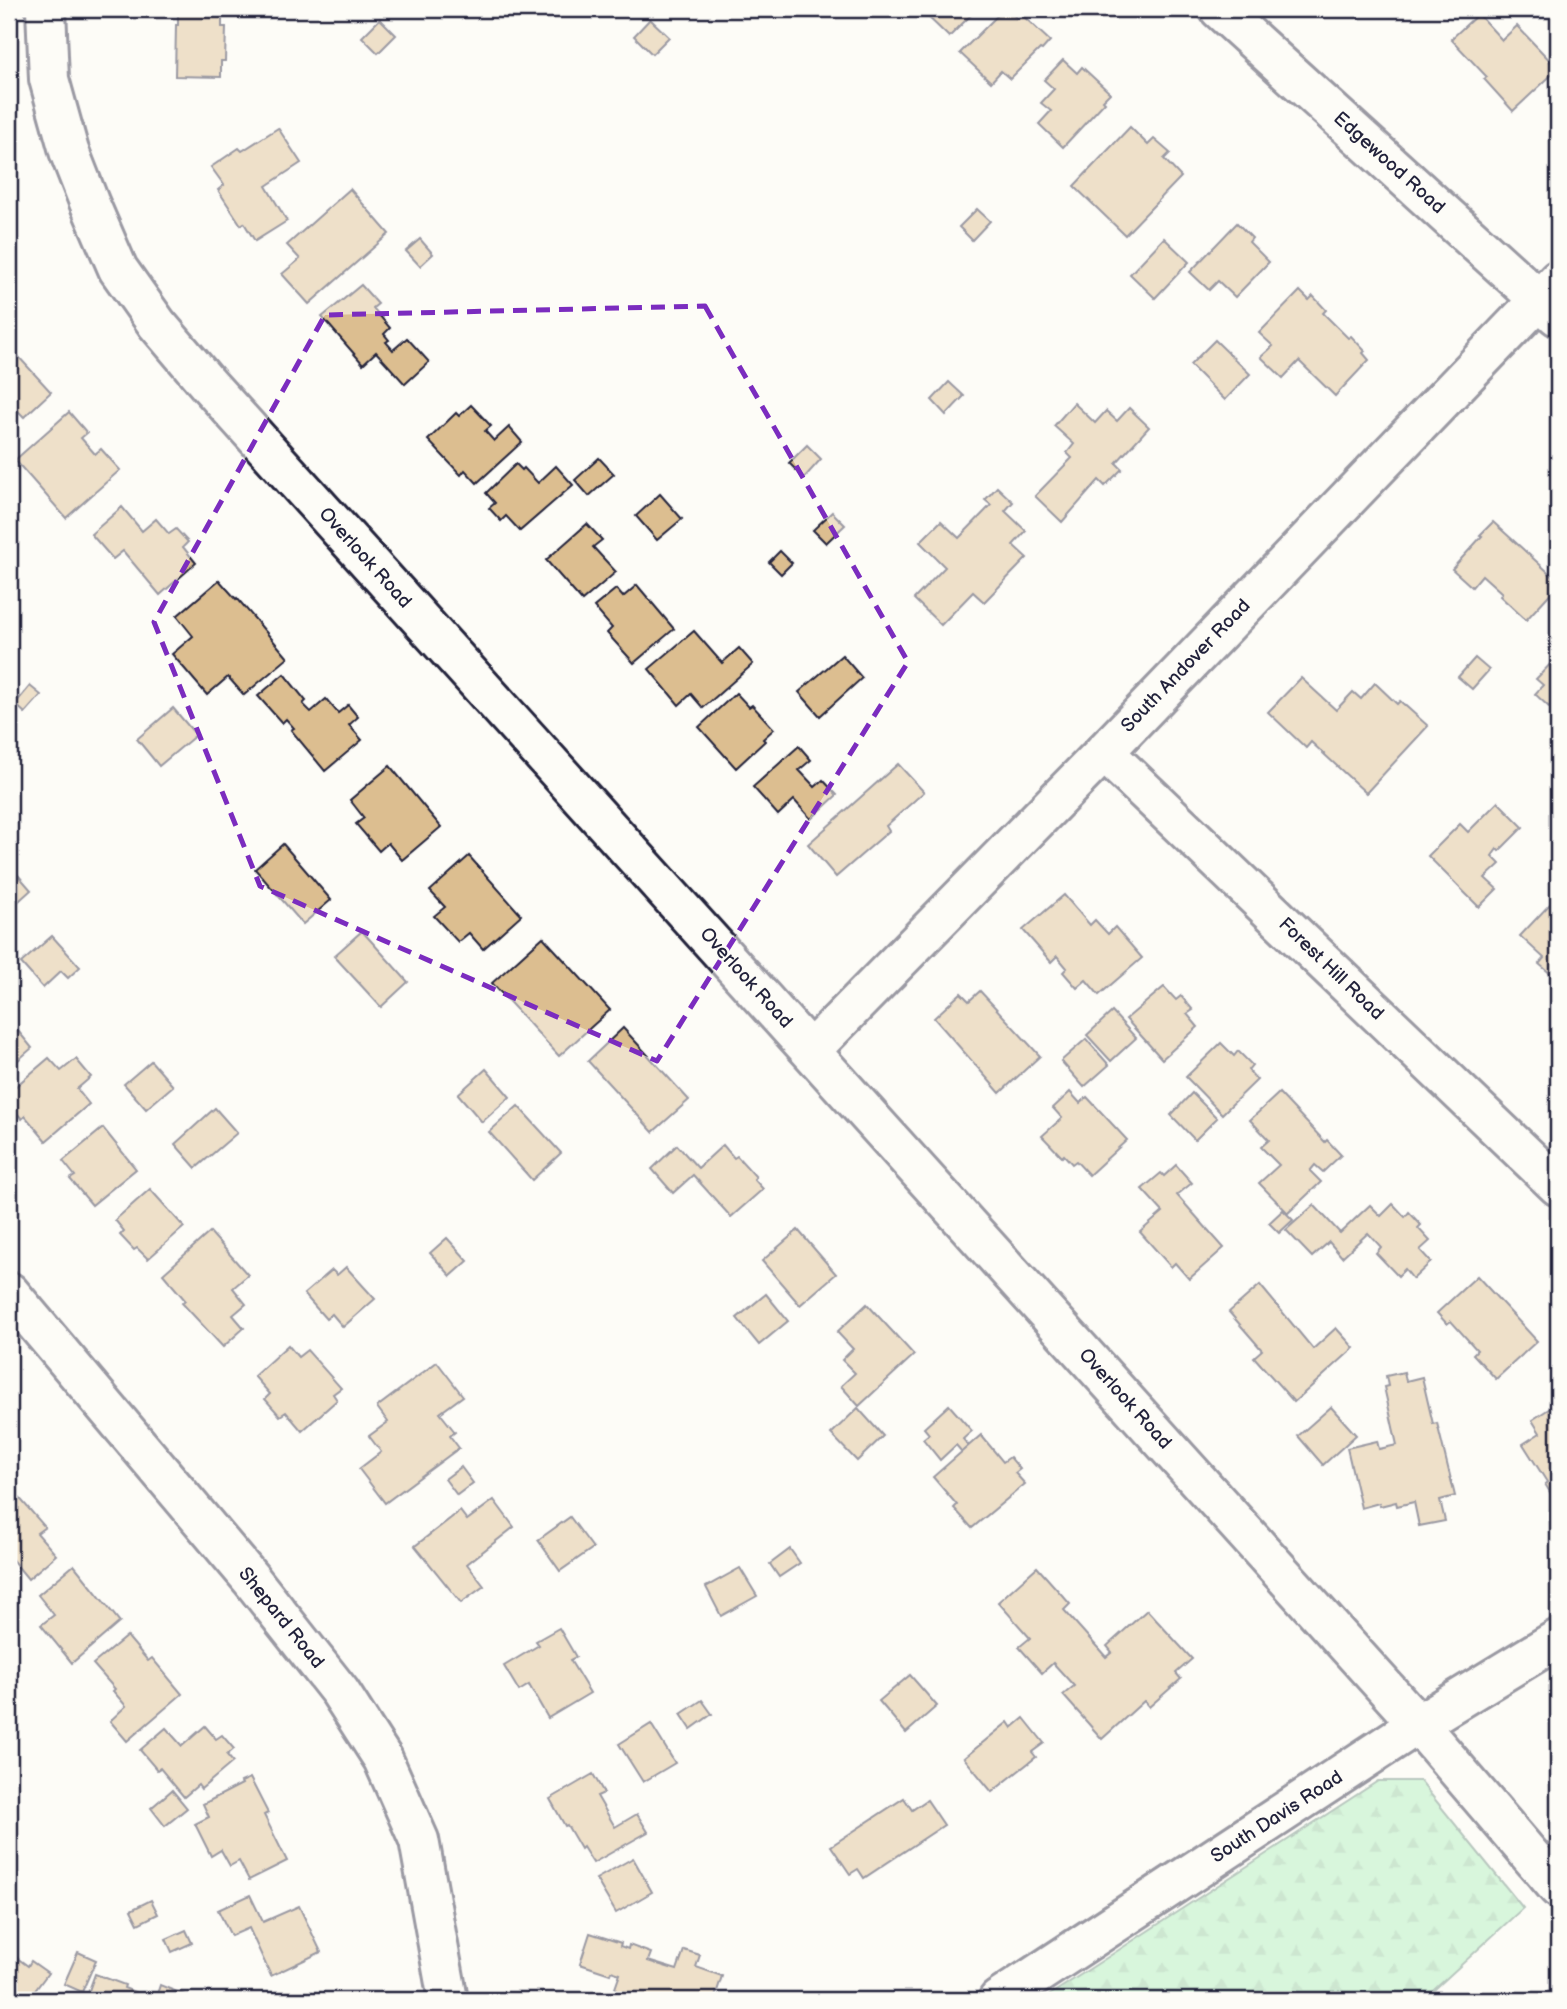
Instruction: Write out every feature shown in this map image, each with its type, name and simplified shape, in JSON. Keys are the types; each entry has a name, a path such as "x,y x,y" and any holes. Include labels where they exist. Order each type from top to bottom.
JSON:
{"street":[{"name":"Overlook Road","path":"46,9 49,79 69,152 118,269 157,324 1418,1724 1558,1888"},
{"name":"Edgewood Road","path":"1219,9 1552,299"},
{"name":"South Andover Road","path":"811,1050 1552,299"},
{"name":"Forest Hill Road","path":"1104,752 1558,1186"},
{"name":"Shepard Road","path":"9,1292 259,1590 340,1692 383,1759 419,1840 448,2000"},
{"name":"South Davis Road","path":"998,2000 1418,1724 1558,1639"}],"highlighted area":[{"path":"705,306 908,662 657,1061 260,886 154,622 325,315"}],"green space":[{"path":"1378,1781 1420,1781 1523,1908 1423,2000 1042,2000"}],"building":[{"path":"178,9 222,9 222,27 226,27 225,61 221,61 221,77 175,76"},
{"path":"920,9 977,9 949,37"},
{"path":"1004,9 1018,19 1022,15 1050,41 1010,79 1001,71 991,82 960,53"},
{"path":"1478,14 1502,40 1517,26 1558,69 1513,111 1484,79 1487,77 1451,39"},
{"path":"380,19 396,35 378,53 362,37"},
{"path":"650,19 669,37 652,54 634,36"},
{"path":"1063,60 1077,73 1082,67 1110,93 1103,100 1105,102 1063,147 1039,124 1051,111 1041,103 1054,89 1044,80"},
{"path":"1130,127 1148,145 1154,139 1170,153 1164,159 1181,177 1125,235 1074,186"},
{"path":"278,128 301,163 266,186 287,221 255,241 218,190 224,185 211,167 239,148 242,151"},
{"path":"350,189 389,234 309,304 282,274 300,259 287,245"},
{"path":"977,209 990,221 972,240 959,227"},
{"path":"1237,223 1252,238 1249,242 1269,262 1235,297 1218,281 1209,290 1190,272"},
{"path":"1164,238 1189,262 1155,298 1130,274"},
{"path":"420,239 433,254 420,266 406,251"},
{"path":"361,285 378,304 373,308 390,328 384,334 389,340 386,342 393,350 407,338 429,362 405,384 376,352 363,364 322,317"},
{"path":"1300,291 1309,300 1313,296 1326,310 1323,313 1348,338 1351,336 1365,351 1363,353 1369,360 1335,396 1299,361 1283,378 1261,357 1273,346 1259,333"},
{"path":"1215,340 1250,374 1225,400 1190,365"},
{"path":"16,354 51,392 24,417 15,408 9,414 9,360"},
{"path":"949,382 964,396 946,415 932,400"},
{"path":"1074,403 1095,423 1106,411 1117,421 1129,408 1149,427 1116,463 1122,469 1105,486 1099,480 1062,522 1035,496 1072,458 1067,453 1074,444 1054,426"},
{"path":"471,405 491,426 485,431 494,441 509,427 522,442 477,483 465,470 461,475 428,440 456,413 459,416"},
{"path":"69,412 87,433 81,438 95,454 101,449 120,470 66,518 15,460"},
{"path":"807,445 821,459 804,478 789,463"},
{"path":"599,458 614,474 589,496 575,480"},
{"path":"516,464 522,470 524,468 538,483 556,466 573,485 520,531 506,516 501,521 489,508 495,503 486,493"},
{"path":"997,487 1013,502 1005,511 1026,531 1013,545 1027,558 984,602 973,592 941,625 914,599 945,567 920,542 941,521 959,538 991,505 985,500"},
{"path":"660,494 682,519 657,540 636,516"},
{"path":"122,507 142,531 156,519 169,534 176,529 188,542 183,547 196,563 160,595 123,551 113,559 91,534"},
{"path":"832,512 845,525 826,543 813,530"},
{"path":"1493,522 1558,581 1558,585 1526,620 1482,575 1472,587 1452,569"},
{"path":"587,524 602,540 593,547 616,572 582,601 546,560"},
{"path":"780,551 792,563 781,574 769,562"},
{"path":"219,580 288,658 244,695 228,677 207,695 172,654 193,636 177,616"},
{"path":"637,585 674,629 634,663 607,633 612,628 594,607 616,589 623,597"},
{"path":"694,631 722,663 739,648 753,664 703,708 691,694 679,705 649,669"},
{"path":"842,655 862,678 820,716 799,692"},
{"path":"1558,656 1558,698 1549,707 1535,694 1543,685 1536,679"},
{"path":"1475,658 1489,670 1472,689 1458,677"},
{"path":"284,674 306,701 303,704 311,712 326,699 338,713 348,705 358,717 349,725 362,740 325,771 291,730 294,728 286,719 282,723 258,696"},
{"path":"1301,678 1336,710 1353,692 1361,699 1375,683 1397,704 1400,701 1428,726 1366,793 1311,742 1306,748 1268,712"},
{"path":"30,686 41,695 25,713 15,704"},
{"path":"736,693 749,707 752,705 774,729 736,768 699,727"},
{"path":"173,708 196,735 159,766 137,739"},
{"path":"799,746 811,760 799,770 815,787 823,780 837,795 811,819 794,800 778,815 753,787"},
{"path":"898,764 924,792 886,826 889,831 836,877 808,844"},
{"path":"390,766 441,827 402,860 388,843 379,851 356,824 364,818 350,800"},
{"path":"1498,802 1523,827 1492,856 1500,864 1485,878 1497,889 1479,907 1428,856 1460,824 1468,832"},
{"path":"283,844 331,900 303,924 255,869"},
{"path":"469,856 521,915 483,949 469,933 458,942 434,916 445,907 430,891"},
{"path":"11,867 31,890 9,910 9,869"},
{"path":"1064,895 1090,925 1095,920 1108,934 1115,927 1142,958 1099,995 1086,980 1077,988 1063,972 1067,968 1057,956 1051,962 1023,930"},
{"path":"1550,904 1555,908 1558,904 1558,976 1554,972 1552,975 1539,964 1544,958 1520,936"},
{"path":"362,931 408,982 381,1007 334,956"},
{"path":"52,936 80,967 68,978 61,971 43,988 21,963"},
{"path":"543,937 610,1010 559,1056 492,983"},
{"path":"1164,987 1176,1000 1181,996 1193,1010 1187,1014 1198,1027 1162,1059 1126,1019"},
{"path":"980,991 1040,1056 1000,1093 934,1018 961,993 969,1001"},
{"path":"1112,1012 1136,1038 1111,1061 1087,1035"},
{"path":"9,1020 32,1048 9,1068"},
{"path":"623,1028 689,1100 653,1132 588,1061"},
{"path":"1086,1039 1109,1065 1084,1087 1061,1061"},
{"path":"1221,1043 1234,1056 1238,1051 1252,1065 1248,1070 1257,1080 1222,1114 1186,1077"},
{"path":"49,1058 61,1071 76,1059 91,1077 77,1089 89,1104 46,1141 25,1116 22,1119 9,1104 9,1092"},
{"path":"151,1061 173,1086 146,1109 124,1084"},
{"path":"486,1069 510,1097 482,1122 458,1094"},
{"path":"1070,1092 1080,1103 1087,1097 1127,1140 1089,1175 1076,1161 1072,1164 1064,1155 1062,1157 1042,1136 1062,1118 1053,1108"},
{"path":"1192,1093 1217,1118 1195,1140 1171,1115"},
{"path":"1279,1093 1325,1142 1327,1140 1341,1155 1323,1172 1315,1165 1310,1171 1321,1182 1288,1213 1259,1183 1279,1165 1261,1147 1269,1140 1250,1120"},
{"path":"518,1106 561,1153 532,1180 489,1132"},
{"path":"215,1108 237,1133 196,1168 175,1144"},
{"path":"103,1128 136,1169 92,1205 70,1179 75,1176 63,1161"},
{"path":"677,1145 698,1168 723,1145 734,1158 737,1156 763,1189 731,1217 693,1175 673,1193 652,1169"},
{"path":"1176,1165 1192,1183 1177,1195 1224,1248 1189,1279 1175,1263 1171,1267 1140,1232 1163,1212 1142,1189 1161,1173 1164,1176"},
{"path":"150,1189 184,1227 148,1259 137,1248 134,1250 120,1235 124,1231 115,1220"},
{"path":"1393,1204 1405,1217 1409,1212 1430,1241 1420,1250 1431,1262 1413,1279 1405,1269 1398,1276 1376,1253 1381,1247 1368,1233 1342,1257 1329,1242 1312,1257 1286,1230 1314,1205 1340,1233 1370,1205 1381,1216"},
{"path":"1283,1210 1293,1220 1279,1233 1269,1223"},
{"path":"798,1230 836,1274 800,1305 762,1261"},
{"path":"210,1232 248,1275 233,1288 246,1304 233,1315 244,1328 223,1347 182,1303 185,1300 163,1274"},
{"path":"447,1238 468,1261 451,1276 430,1253"},
{"path":"346,1267 375,1299 343,1327 332,1314 326,1319 304,1294 332,1270 337,1275"},
{"path":"1477,1276 1537,1341 1496,1379 1473,1354 1477,1350 1451,1321 1447,1324 1437,1313"},
{"path":"1260,1285 1313,1349 1336,1328 1354,1348 1294,1402 1254,1357 1262,1350 1229,1312"},
{"path":"766,1294 788,1321 759,1345 737,1318"},
{"path":"867,1304 914,1355 859,1406 841,1386 855,1373 842,1360 853,1349 837,1332"},
{"path":"288,1345 298,1357 307,1350 341,1388 333,1394 337,1400 302,1431 286,1412 280,1416 265,1399 270,1394 254,1376"},
{"path":"437,1362 463,1396 440,1413 455,1432 450,1436 459,1448 385,1503 359,1469 381,1452 369,1436 388,1422 377,1407"},
{"path":"1404,1372 1406,1381 1422,1377 1433,1424 1437,1423 1455,1496 1440,1500 1445,1521 1419,1526 1414,1502 1397,1506 1396,1502 1380,1506 1379,1503 1361,1508 1347,1448 1377,1441 1379,1449 1397,1445 1384,1387 1388,1386 1386,1376"},
{"path":"1558,1403 1558,1505 1523,1444 1540,1433 1532,1420"},
{"path":"949,1405 972,1431 963,1439 969,1446 962,1452 956,1445 940,1460 923,1439 929,1434 924,1428"},
{"path":"1331,1407 1356,1435 1323,1465 1298,1436"},
{"path":"858,1408 883,1436 857,1461 831,1434"},
{"path":"981,1435 1003,1462 1010,1457 1020,1469 1015,1473 1025,1484 972,1528 954,1508 957,1505 933,1477"},
{"path":"461,1467 473,1483 457,1495 445,1479"},
{"path":"9,1486 45,1527 37,1533 56,1555 28,1579 9,1556"},
{"path":"494,1500 514,1527 467,1564 484,1586 461,1603 415,1546 460,1511 467,1520"},
{"path":"570,1517 593,1548 560,1571 538,1540"},
{"path":"790,1549 800,1563 779,1577 770,1564"},
{"path":"74,1565 120,1622 72,1663 41,1625 54,1615 38,1595"},
{"path":"1037,1567 1070,1604 1064,1610 1106,1657 1112,1652 1107,1646 1147,1610 1192,1659 1176,1673 1181,1679 1149,1707 1144,1701 1102,1739 1063,1695 1074,1686 1053,1663 1042,1673 1019,1647 1030,1638 998,1602"},
{"path":"740,1568 757,1596 721,1616 706,1587"},
{"path":"559,1628 576,1657 570,1660 590,1693 548,1718 529,1685 519,1691 504,1666 539,1645 536,1641"},
{"path":"127,1636 148,1661 152,1658 182,1694 127,1741 110,1721 126,1706 93,1664"},
{"path":"910,1675 937,1706 906,1733 879,1701"},
{"path":"702,1700 712,1714 691,1729 681,1714"},
{"path":"1024,1718 1044,1743 1032,1752 1036,1757 992,1792 964,1758 1008,1722 1012,1728"},
{"path":"651,1724 675,1763 643,1782 619,1744"},
{"path":"205,1726 216,1739 222,1735 234,1749 227,1755 233,1762 201,1789 198,1785 184,1797 160,1768 157,1770 140,1750 166,1728 182,1746"},
{"path":"593,1774 604,1793 597,1796 615,1827 637,1814 648,1832 593,1863 567,1825 565,1826 550,1799"},
{"path":"250,1778 268,1813 264,1815 287,1861 249,1880 239,1861 230,1866 221,1850 211,1856 195,1824 209,1817 203,1804"},
{"path":"172,1790 187,1808 165,1826 151,1808"},
{"path":"904,1798 912,1810 927,1800 944,1825 864,1878 858,1869 850,1874 831,1846"},
{"path":"633,1858 652,1892 616,1913 596,1879"},
{"path":"250,1895 263,1922 299,1906 321,1952 271,1976 249,1928 231,1936 218,1910"},
{"path":"151,1900 158,1914 138,1924 131,1910"},
{"path":"186,1930 192,1943 172,1952 166,1939"},
{"path":"590,1933 621,1943 620,1946 628,1949 629,1945 651,1953 648,1961 677,1970 684,1950 700,1955 696,1967 722,1976 714,2000 631,2000 632,1997 614,1991 620,1974 611,1971 610,1974 580,1964"},
{"path":"9,1952 28,1966 31,1961 48,1973 28,2000 20,2000 9,1992"},
{"path":"78,1952 96,1960 82,1992 64,1984"},
{"path":"95,1974 155,2000 76,2000 79,1993 87,1996"},
{"path":"160,1985 185,1995 183,2000 155,2000"}]}
